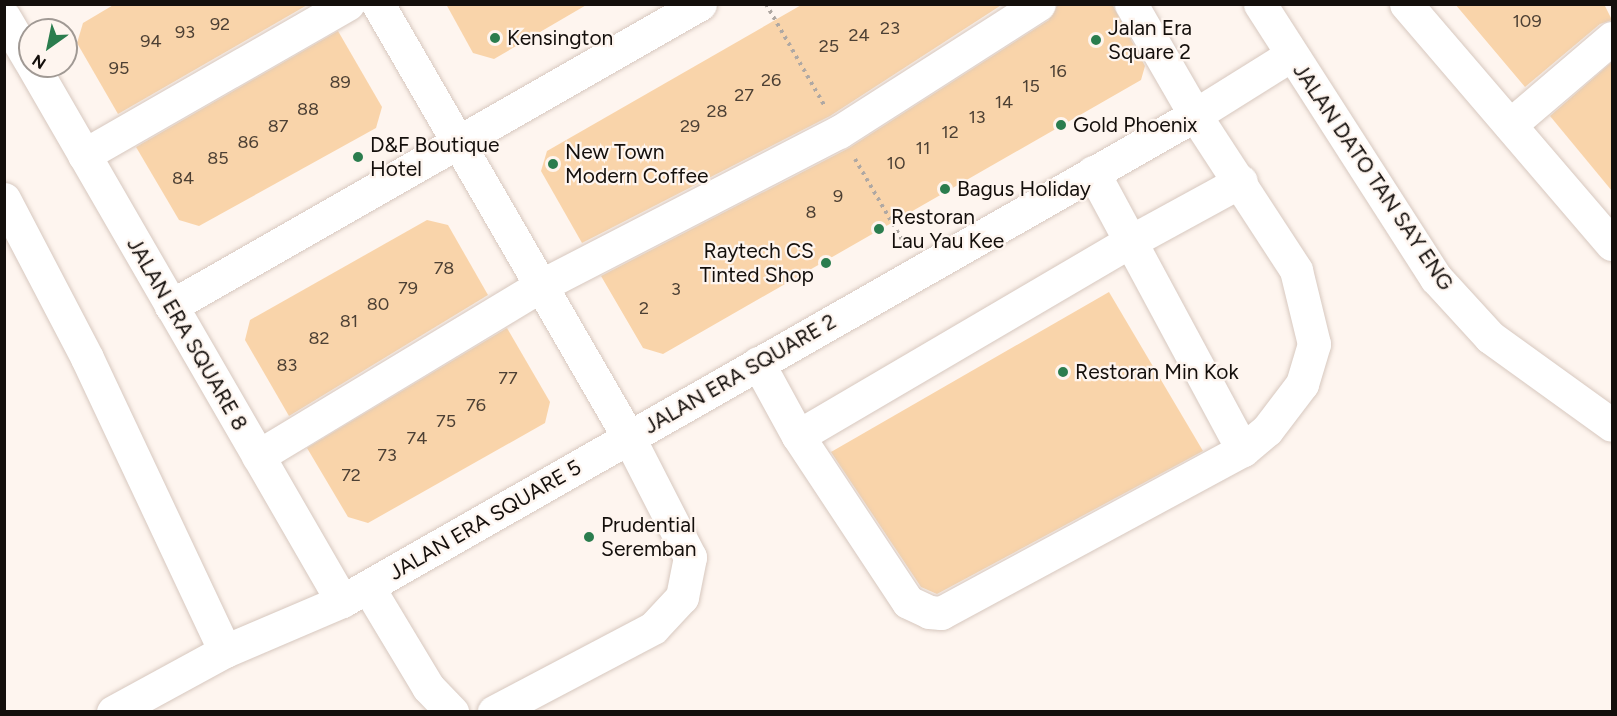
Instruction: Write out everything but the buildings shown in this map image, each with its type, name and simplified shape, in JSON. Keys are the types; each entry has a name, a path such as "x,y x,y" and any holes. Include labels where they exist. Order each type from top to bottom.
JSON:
{"street":[{"path":"84,155 348,4"},
{"path":"378,4 629,438 690,556 682,597 653,628 494,711"},
{"path":"171,306 700,4"},
{"path":"258,456 540,286 839,132 1039,4"},
{"path":"758,363 798,436 908,602 929,612 941,614 1243,450 1268,430 1302,384 1314,344 1296,270 1241,181 1195,115 1131,4"},
{"path":"1406,4 1612,244"},
{"name":"JALAN DATO TAN SAY ENG","path":"1260,5 1436,278 1490,337 1612,425"},
{"path":"4,17 18,41"},
{"path":"1510,125 1612,38"},
{"name":"JALAN ERA SQUARE 2","path":"629,438 1195,115 1291,55"},
{"name":"JALAN ERA SQUARE 8","path":"40,78 258,456 355,594 428,687 452,711"},
{"path":"1093,172 1243,450"},
{"path":"798,436 1131,241 1241,181"},
{"path":"4,199 87,358 225,651"},
{"name":"JALAN ERA SQUARE 5","path":"113,711 225,651 355,594 629,438"}],"place":[{"name":"Kensington","path":"495,38"},
{"name":"Jalan Era Square 2","path":"1096,40"},
{"name":"Gold Phoenix","path":"1061,125"},
{"name":"D&F Boutique Hotel","path":"358,157"},
{"name":"New Town Modern Coffee","path":"553,164"},
{"name":"Bagus Holiday","path":"945,189"},
{"name":"Restoran Lau Yau Kee","path":"879,229"},
{"name":"Raytech CS Tinted Shop","path":"826,263"},
{"name":"Restoran Min Kok","path":"1063,372"},
{"name":"Prudential Seremban","path":"589,537"}]}
